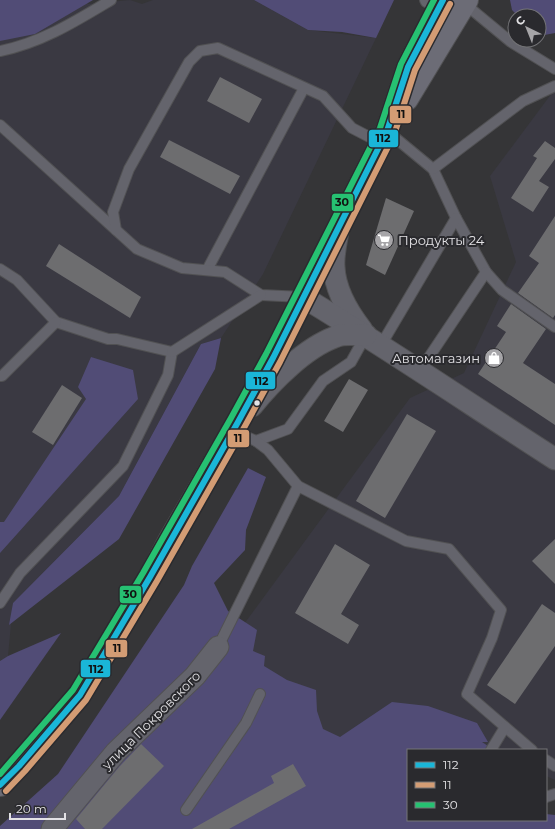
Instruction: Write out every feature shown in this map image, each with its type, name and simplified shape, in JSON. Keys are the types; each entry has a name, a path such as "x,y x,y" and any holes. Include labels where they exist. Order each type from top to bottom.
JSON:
{"main road":[{"path":"384,137 430,1"},
{"path":"0,785 19,766 80,694 150,577 236,426 303,298 384,137 466,2"}],"street":[{"path":"338,228 334,267 339,292 351,315 373,340"},
{"path":"303,298 373,340 419,372 555,459"},
{"path":"236,426 264,390 313,348 336,336 373,340"},
{"name":"улица Покровского","path":"52,829 116,752 196,676 218,647"}],"lane":[{"path":"0,51 14,48 66,28 111,0"},
{"path":"466,2 511,42 555,69"},
{"path":"116,230 113,212 130,169 189,62 200,51 218,48 323,96 352,128 384,137 432,169 456,218 486,272 502,290 555,326"},
{"path":"432,169 523,101 555,86"},
{"path":"207,270 304,88"},
{"path":"0,125 137,249 182,268 225,272 261,295 303,298"},
{"path":"256,441 288,429 324,381 351,362 373,340 456,218"},
{"path":"0,269 17,280 56,322 108,339 117,339 172,352 261,295"},
{"path":"419,372 486,272"},
{"path":"0,376 2,376 56,322"},
{"path":"0,603 20,573 123,466 168,375 172,352"},
{"path":"236,426 268,450 298,486 406,541 449,549 501,610 492,638 467,694 531,749"},
{"path":"218,647 298,486"},
{"path":"186,810 246,723 260,694"},
{"path":"492,749 505,727"}],"shaded area":[{"path":"0,0 86,0 88,4 130,0 142,4 153,0 254,0 308,30 376,38 263,274 221,338 201,344 119,496 13,603 8,656 0,661"},
{"path":"0,0 93,0 35,34 0,41"},
{"path":"254,0 394,0 376,38 342,32 308,30"},
{"path":"510,0 555,0 555,33 547,34 547,8 512,8"},
{"path":"555,89 555,780 547,776 547,749 398,749 321,791 208,673 410,398 464,373 516,262 490,176"},
{"path":"221,338 215,369 119,539 9,625 13,603 119,496 201,344"},
{"path":"91,357 133,370 138,399 0,553 0,522 4,522 86,399 78,387"},
{"path":"248,468 266,477 246,530 245,550 214,583 228,611 257,630 253,651 265,656 264,666 287,680 316,690 317,711 323,729 340,737 392,702 428,706 477,723 488,742 482,742 492,749 407,749 407,821 547,821 547,814 555,815 555,829 0,829 0,826 58,774 184,585 192,566"},
{"path":"61,633 0,720 0,661 8,656"}],"building":[{"path":"220,77 262,99 249,123 207,101"},
{"path":"169,140 240,176 230,194 160,157"},
{"path":"545,141 555,148 555,159 539,181 549,187 533,212 511,198 537,158 533,156"},
{"path":"386,198 414,211 385,275 366,265"},
{"path":"555,216 555,315 553,318 518,293 539,263 529,256"},
{"path":"59,244 141,297 130,318 46,266"},
{"path":"511,304 546,329 523,363 555,384 555,425 478,374 506,332 497,326"},
{"path":"349,379 368,390 343,432 324,421"},
{"path":"62,385 82,398 53,445 32,432"},
{"path":"407,414 436,431 385,518 356,501"},
{"path":"555,539 555,584 532,561"},
{"path":"335,544 370,565 341,614 359,625 348,644 295,613"},
{"path":"542,604 555,613 555,646 515,704 487,685"},
{"path":"141,744 164,766 102,829 85,829 76,819 119,767"},
{"path":"293,764 306,786 229,829 192,829 274,783 271,776"}],"transit line":[{"name":"30","path":"0,774 73,690 143,573 231,418 266,354 380,128 401,64 434,0"},
{"name":"112","path":"0,785 19,766 80,695 150,577 238,422 273,358 387,131 408,67 443,0"},
{"name":"11","path":"6,791 86,700 157,581 245,426 280,362 394,135 415,70 450,4"}],"place":[{"name":"Продукты 24","path":"384,240"},
{"name":"Автомагазин","path":"494,358"}]}
